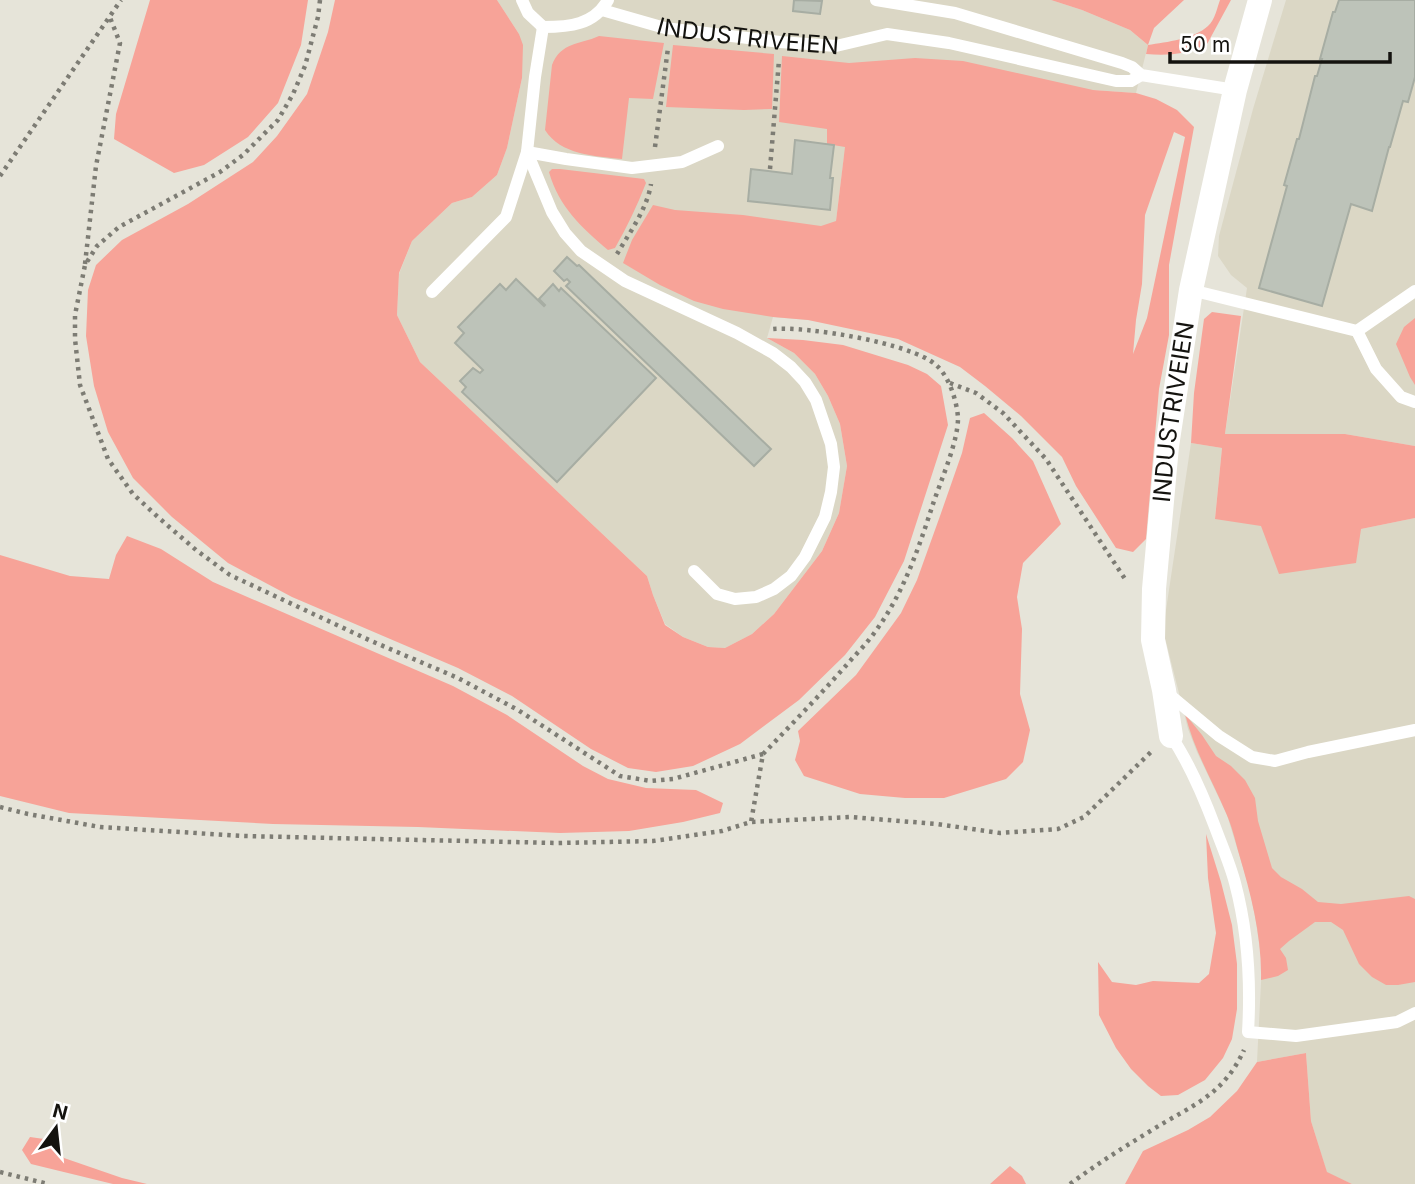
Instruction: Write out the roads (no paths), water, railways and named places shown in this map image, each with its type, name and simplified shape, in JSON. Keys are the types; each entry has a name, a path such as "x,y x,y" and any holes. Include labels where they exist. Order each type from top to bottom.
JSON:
{"street":[{"name":"INDUSTRIVEIEN","path":"1171,736 1153,640 1154,589 1167,446 1191,290 1235,90 1260,0"}],"lane":[{"path":"522,0 528,13 543,27 566,27 586,21 605,5"},
{"name":"INDUSTRIVEIEN","path":"876,0 954,13 1122,62 1141,75 1235,90"},
{"name":"INDUSTRIVEIEN","path":"605,5 665,28 836,46 887,34 949,43 1116,81 1131,80 1141,75"},
{"path":"432,292 506,217 527,152 543,27"},
{"path":"527,152 632,168 682,162 718,146"},
{"path":"527,152 552,212 581,251 625,281 737,333 773,353 805,382 816,400 831,444 834,467 825,517 805,557 791,576 774,589 756,597 735,599 716,594 694,571"},
{"path":"1191,290 1357,331 1415,291"},
{"path":"1357,331 1376,369 1401,397 1415,402"},
{"path":"1164,690 1219,736 1252,757 1275,761 1308,751 1415,730"},
{"path":"1171,736 1185,757 1205,800 1235,882 1247,945 1250,996 1248,1032 1296,1035 1397,1022 1415,1013"}]}
